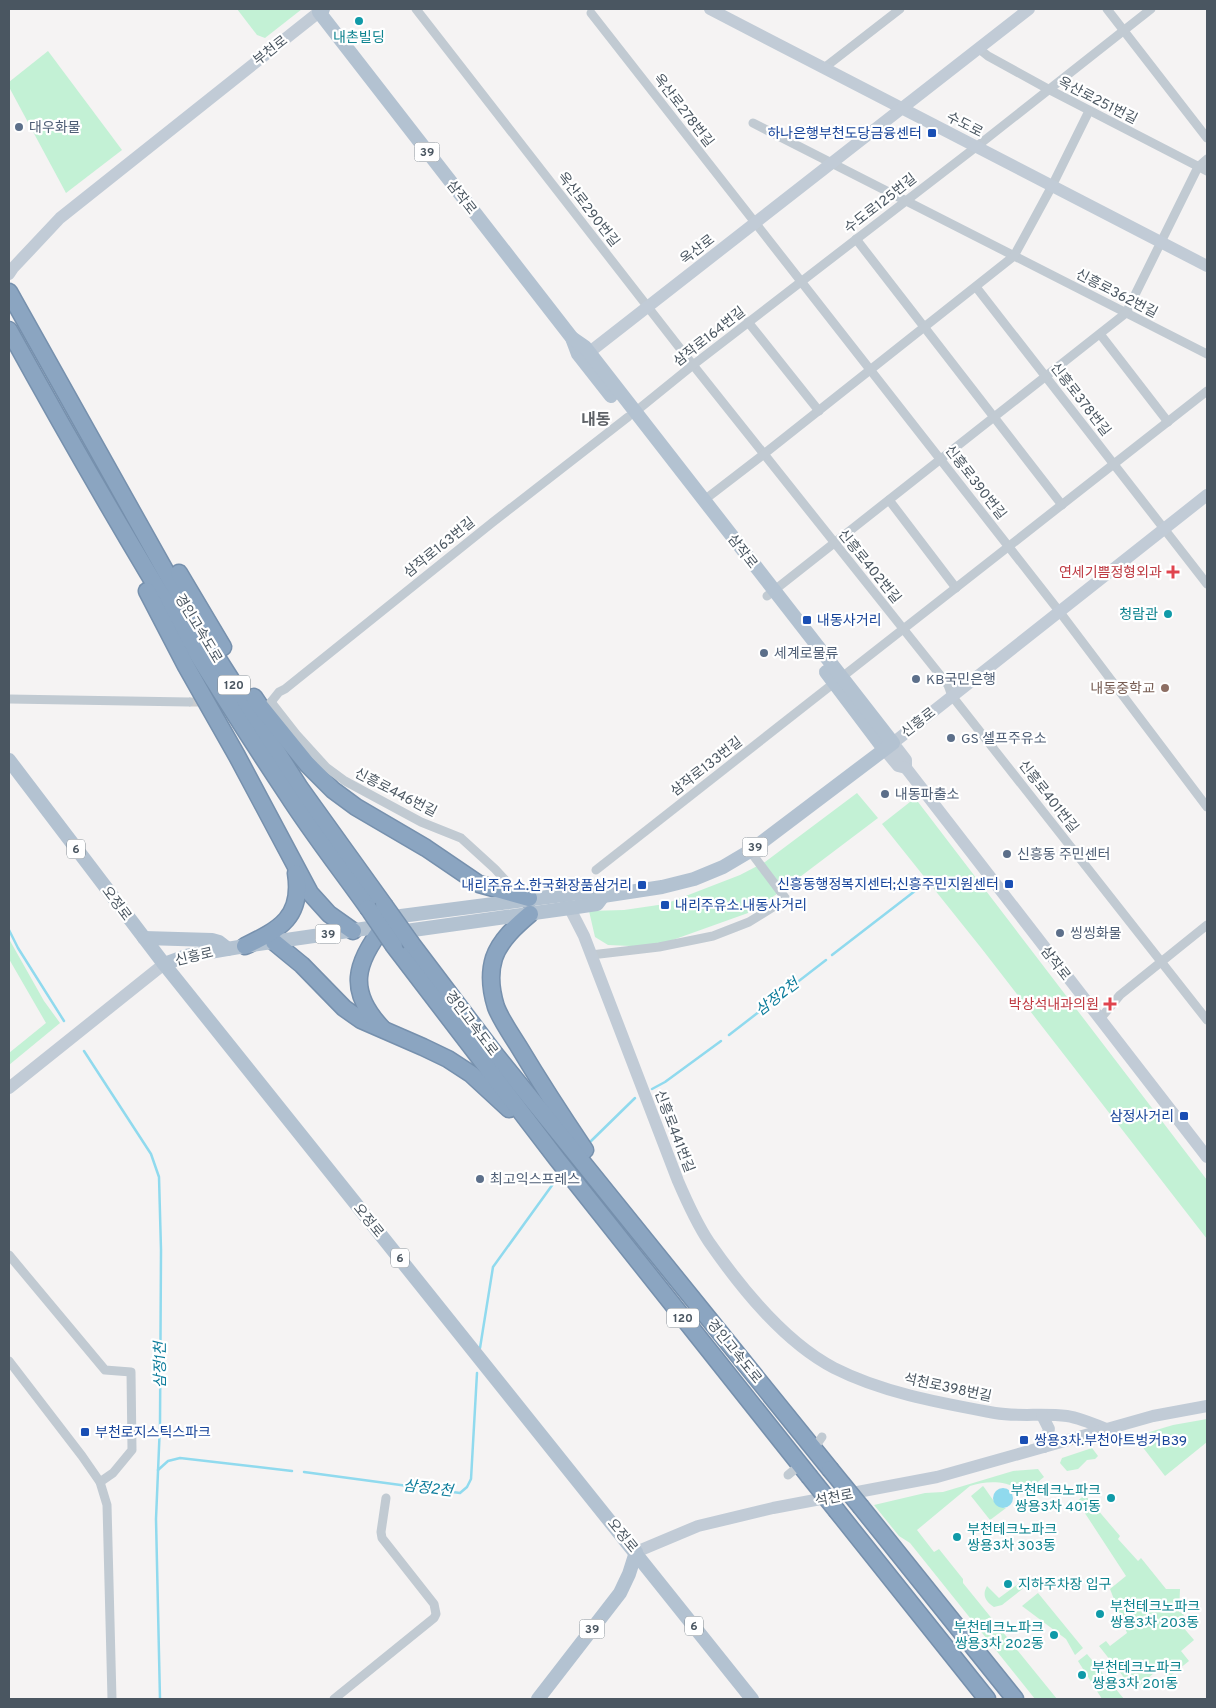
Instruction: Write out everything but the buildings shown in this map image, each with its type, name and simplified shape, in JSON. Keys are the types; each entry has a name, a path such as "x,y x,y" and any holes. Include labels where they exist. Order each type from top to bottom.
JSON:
{"highway":[{"name":"경인고속도로","path":"9,292 190,615 376,907 394,946 557,1159 987,1699"},
{"name":"경인고속도로","path":"9,330 84,466 229,705 288,796 376,907 412,943 495,1054 1015,1699"},
{"path":"99,454 158,538 260,706 307,764 333,790 356,807 426,848 467,877 479,884 526,902 495,956 491,980 497,1008 544,1090 643,1237"},
{"path":"84,466 148,595 237,756 294,866 318,903 353,931"},
{"path":"245,946 272,933 286,920 296,903 297,893 294,866"},
{"path":"386,1032 373,1018 363,1002 358,978 364,955 369,945 387,926"},
{"path":"274,942 302,965 344,1008 361,1020 432,1051 471,1074 512,1112 557,1159"}],"main road":[{"name":"삼작로","path":"319,10 572,338 578,354 585,355 888,746"},
{"name":"삼작로","path":"631,415 703,500 770,593"},
{"name":"신흥로","path":"164,964 186,956 387,926 400,916 526,902 594,891 603,896 662,887 694,879 723,867 750,851 888,746"},
{"name":"오정로","path":"9,760 164,964 752,1699"},
{"name":"신흥로","path":"526,902 570,908 597,904 603,896"},
{"path":"144,938 212,940 219,942 228,949"},
{"name":"39","path":"538,1699 620,1593 636,1552"}],"street":[{"name":"옥산로290번길","path":"416,9 693,365"},
{"name":"수도로","path":"710,9 1207,266"},
{"path":"824,68 900,9"},
{"name":"옥산로","path":"585,355 1029,9"},
{"path":"1107,9 1207,138"},
{"name":"수도로125번길","path":"801,282 1151,9"},
{"name":"부천로","path":"9,274 12,268 60,218 319,10"},
{"name":"옥산로278번길","path":"590,14 801,282"},
{"name":"옥산로251번길","path":"978,48 988,56 1048,90 1207,172"},
{"path":"703,500 1014,256 1052,186 1089,110"},
{"path":"752,123 832,163"},
{"path":"770,593 1126,313 1198,167 1207,159"},
{"name":"신흥로362번길","path":"832,163 1207,354"},
{"path":"856,239 1062,505"},
{"name":"삼작로164번길","path":"631,415 801,282"},
{"name":"신흥로390번길","path":"801,282 1059,611 1207,807"},
{"name":"신흥로378번길","path":"976,287 1207,584"},
{"path":"748,322 818,411"},
{"path":"1100,334 1168,422"},
{"name":"신흥로402번길","path":"693,365 948,685 952,696"},
{"name":"삼작로133번길","path":"596,870 1207,391"},
{"name":"삼작로163번길","path":"268,702 278,692 285,689 493,522 631,415"},
{"name":"신흥로","path":"888,746 1207,495"},
{"path":"889,500 956,588"},
{"name":"신흥로401번길","path":"952,696 1207,1020"},
{"path":"9,699 189,702"},
{"name":"신흥로446번길","path":"268,702 326,767 345,781 421,822 461,838 495,868 526,902"},
{"name":"삼작로","path":"888,746 898,766 906,768 1100,1019 1206,1151"},
{"path":"592,955 659,947 713,936 749,922 786,899 750,851"},
{"name":"신흥로441번길","path":"563,896 592,955 678,1181 693,1213 708,1241 748,1294 793,1341"},
{"path":"1100,1019 1120,994 1207,925"},
{"name":"신흥로","path":"9,1088 164,964"},
{"path":"9,1255 105,1370 131,1372 132,1450 114,1473 100,1482"},
{"name":"석천로398번길","path":"793,1341 833,1368 866,1382 899,1392 929,1400 998,1413 1069,1416 1106,1429"},
{"path":"9,1361 100,1482 107,1505 112,1699"},
{"name":"석천로","path":"636,1552 698,1526 773,1508 937,1477 1153,1416 1207,1406"},
{"path":"1042,1415 1049,1430 1044,1447"},
{"path":"334,1699 434,1618 436,1614 434,1604 382,1538 381,1532 386,1498"}],"green space":[{"path":"237,9 302,9 265,38 257,35"},
{"path":"48,51 122,150 66,193 9,87 9,82"},
{"path":"857,793 878,818 780,892 748,913 653,947 608,945 595,937 589,911 624,910 665,904 740,875 765,862"},
{"path":"915,798 1207,1180 1207,1239 982,949 882,824"},
{"path":"9,939 44,1001 60,1023 9,1065 9,1053 46,1023 9,959"},
{"path":"1207,1419 1207,1442 1165,1476 1138,1441 1143,1434 1173,1425"},
{"path":"1092,1448 1098,1456 1095,1459 1087,1460 1078,1469 1067,1471 1060,1463 1062,1458"},
{"path":"1038,1469 1044,1477 1024,1493 1005,1483 998,1482 970,1486 917,1530 934,1552 939,1549 963,1579 963,1583 1057,1699 1035,1699 910,1543 899,1536 874,1505 925,1493 943,1492 1013,1471"},
{"path":"983,1486 996,1503 1006,1508 990,1520 971,1496"},
{"path":"1085,1495 1120,1536 1118,1539 1138,1561 1141,1558 1166,1589 1180,1589 1179,1612 1184,1613 1182,1626 1194,1640 1181,1651 1189,1661 1169,1677 1161,1667 1134,1690 1099,1646 1106,1641 1110,1646 1127,1633 1110,1589 1126,1576 1077,1501"},
{"path":"1026,1578 1030,1583 1002,1605 994,1607 988,1602 985,1595 987,1586 999,1598"},
{"path":"1038,1593 1083,1648 1075,1655 1066,1639 1022,1606"},
{"path":"1087,1654 1124,1699 1102,1699 1078,1661"}],"water":[{"path":"1003,1488 1010,1491 1013,1498 1010,1505 1003,1508 996,1505 993,1498 996,1491"}],"waterway":[{"name":"삼정2천","path":"832,955 924,884"},
{"name":"삼정1천","path":"9,930 18,948 64,1021"},
{"name":"삼정2천","path":"729,1035 826,960"},
{"name":"삼정2천","path":"652,1089 665,1082 721,1041"},
{"name":"삼정1천","path":"84,1051 151,1154 159,1177 161,1250 160,1424 156,1519 160,1699"},
{"name":"삼정2천","path":"588,1144 635,1098"},
{"name":"삼정2천","path":"480,1348 493,1267 553,1184"},
{"name":"삼정2천","path":"304,1472 460,1493 467,1487 471,1479 477,1373"},
{"name":"삼정2천","path":"158,1470 168,1461 180,1458 292,1471"}],"tunnel":[{"path":"189,702 228,702"}],"place":[{"name":"내촌빌딩","path":"359,21"},
{"name":"대우화물","path":"19,127"},
{"name":"하나은행부천도당금융센터","path":"932,133"},
{"name":"연세기쁨정형외과","path":"1173,572"},
{"name":"청람관","path":"1168,614"},
{"name":"내동사거리","path":"807,620"},
{"name":"세계로물류","path":"764,653"},
{"name":"KB국민은행","path":"916,679"},
{"name":"내동중학교","path":"1165,688"},
{"name":"GS 셀프주유소","path":"951,738"},
{"name":"내동파출소","path":"885,794"},
{"name":"신흥동 주민센터","path":"1007,854"},
{"name":"신흥동행정복지센터;신흥주민지원센터","path":"1009,884"},
{"name":"내리주유소.한국화장품삼거리","path":"642,885"},
{"name":"내리주유소.내동사거리","path":"665,905"},
{"name":"씽씽화물","path":"1060,933"},
{"name":"박상석내과의원","path":"1110,1004"},
{"name":"삼정사거리","path":"1184,1116"},
{"name":"최고익스프레스","path":"480,1179"},
{"name":"부천로지스틱스파크","path":"85,1432"},
{"name":"쌍용3차.부천아트벙커B39","path":"1024,1440"},
{"name":"부천테크노파크 쌍용3차 401동","path":"1111,1498"},
{"name":"부천테크노파크 쌍용3차 303동","path":"957,1537"},
{"name":"지하주차장 입구","path":"1008,1584"},
{"name":"부천테크노파크 쌍용3차 203동","path":"1100,1614"},
{"name":"부천테크노파크 쌍용3차 202동","path":"1054,1635"},
{"name":"부천테크노파크 쌍용3차 201동","path":"1082,1675"}],"district":[{"name":"내동","path":"596,419"}]}
